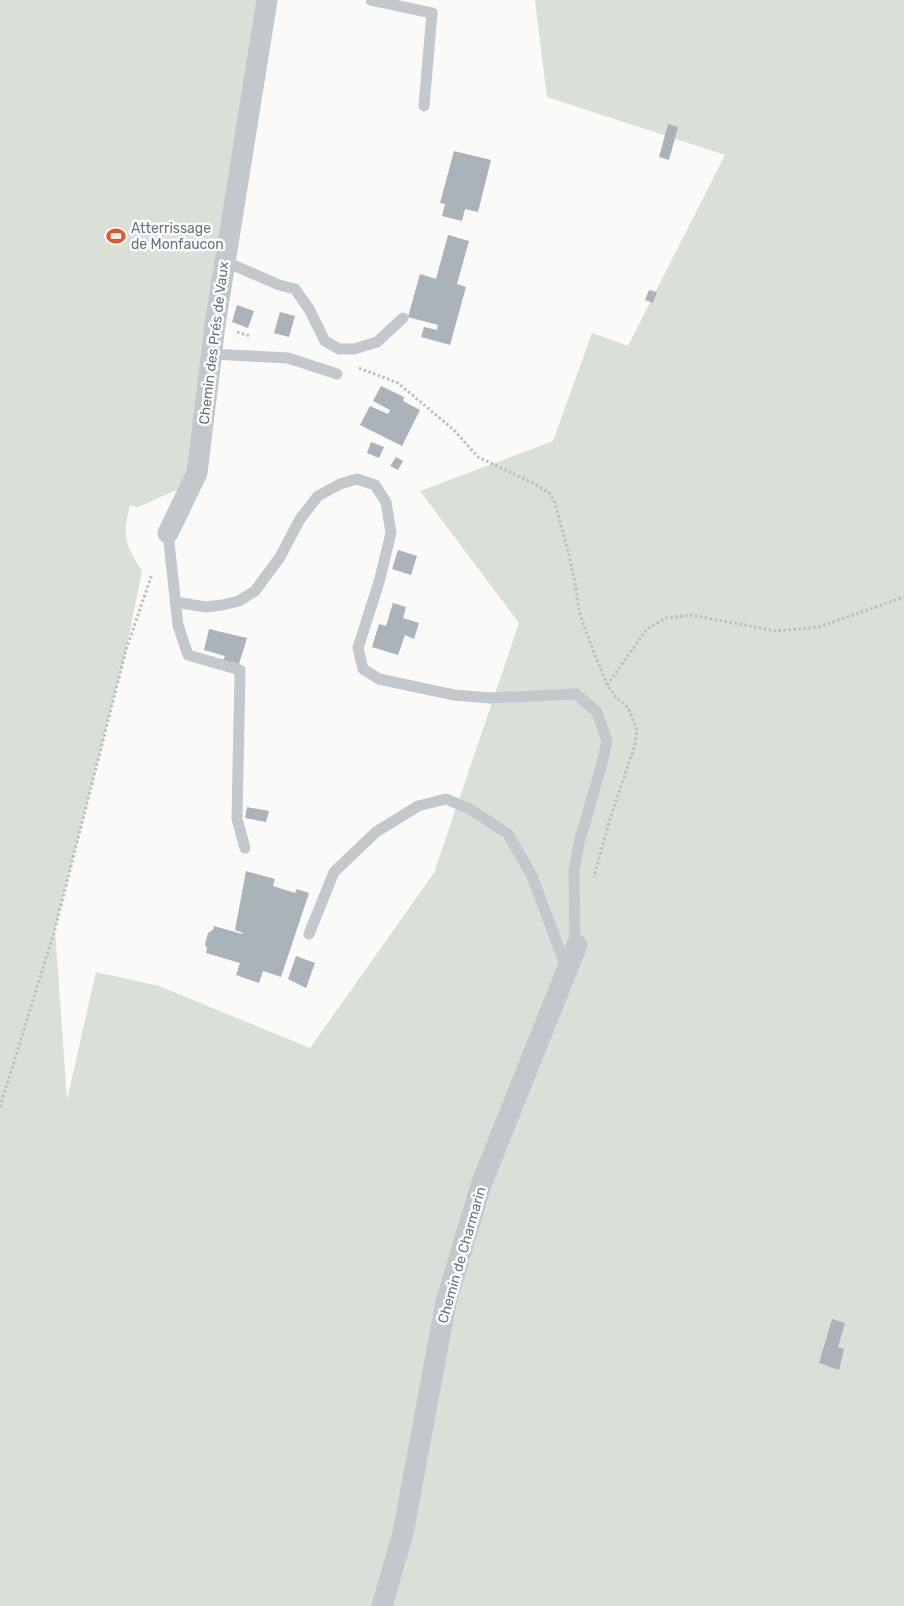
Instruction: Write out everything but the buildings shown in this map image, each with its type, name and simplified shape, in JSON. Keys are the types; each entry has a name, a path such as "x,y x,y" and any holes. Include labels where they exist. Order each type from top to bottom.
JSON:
{"street":[{"name":"Chemin des Prés de Vaux","path":"168,533 197,473 224,261 267,0"},
{"name":"Chemin de Charmarin","path":"382,1606 403,1533 449,1293 481,1184 573,955"}],"lane":[{"path":"371,0 432,13 424,106"},
{"path":"224,261 295,290 309,309 325,341 339,349 354,349 377,342 403,318"},
{"path":"211,354 288,358 336,374"},
{"path":"175,602 206,606 239,602 255,591 280,557 300,520 318,496 340,484 357,479 375,485 386,502 391,532 379,582 358,648 363,669 379,679 454,695 490,698 576,694 597,712 607,741 579,843 574,871 573,955"},
{"path":"168,533 178,625 188,655 240,670 237,819 245,848"},
{"path":"309,934 334,872 376,832 418,806 446,799 470,809 508,834 573,955"}],"path":[{"path":"215,326 253,337"},
{"path":"357,367 398,383 454,430 478,457 535,484 550,494 555,503 575,582 578,611 607,685 628,708 637,730 635,746 609,822 592,886"},
{"path":"0,1107 54,929 126,650 168,533"},
{"path":"607,685 647,629 666,618 691,615 776,631 819,627 904,597"}],"shaded area":[{"path":"0,0 267,0 197,473 179,489 138,507 130,505 126,525 129,547 142,571 126,650 55,929 67,1100 96,972 159,986 310,1048 434,873 519,623 420,491 553,441 592,333 628,346 725,155 547,97 535,0 904,0 904,1606 0,1606"}],"place":[{"name":"Atterrissage de Monfaucon","path":"116,236"}]}
